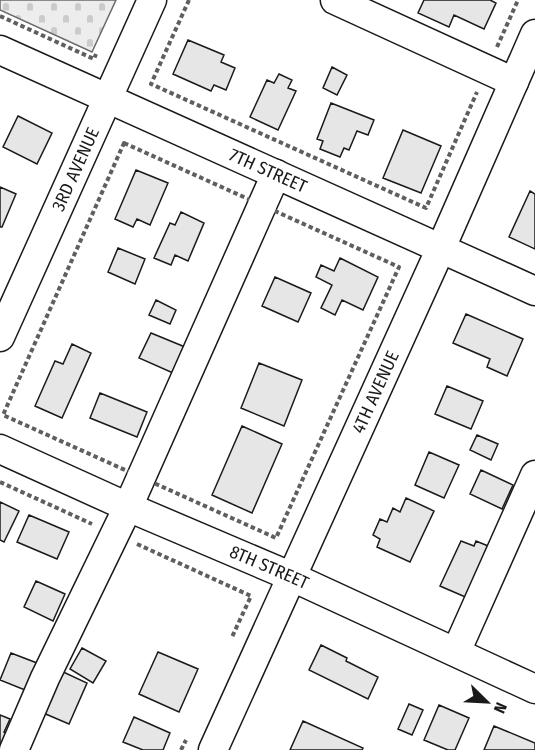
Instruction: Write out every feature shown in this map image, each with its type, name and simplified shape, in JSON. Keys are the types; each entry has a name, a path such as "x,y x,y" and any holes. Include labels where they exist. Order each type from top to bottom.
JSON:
{"street":[{"name":"3RD AVENUE","path":"0,337 152,0"},
{"path":"335,0 514,82"},
{"name":"4TH AVENUE","path":"215,749 290,576 441,248 535,34"},
{"name":"7TH STREET","path":"0,50 535,291"},
{"path":"14,750 45,678 128,507 276,174"},
{"name":"8TH STREET","path":"0,450 290,576 535,689"},
{"path":"456,652 535,475"}],"path":[{"path":"189,0 150,84 426,208 518,0"},
{"path":"0,16 94,58 98,49"},
{"path":"0,482 250,596 228,647"},
{"path":"182,750 191,729"}],"green space":[{"path":"0,0 116,0 92,52 0,10"}],"building":[{"path":"424,0 490,0 496,3 484,29 454,15 449,27 418,13"},
{"path":"188,40 224,55 221,62 235,68 226,90 214,85 211,91 173,74"},
{"path":"332,67 347,75 337,95 323,88"},
{"path":"279,74 292,80 288,88 296,91 278,130 250,117 267,80 274,83"},
{"path":"331,103 374,120 368,135 357,131 349,150 344,148 340,157 320,149 323,141 317,139"},
{"path":"18,116 52,133 37,164 3,147"},
{"path":"403,130 441,146 421,193 383,178"},
{"path":"136,170 168,183 150,225 137,219 133,227 115,219"},
{"path":"0,187 16,194 2,227 0,227"},
{"path":"530,191 535,194 535,249 509,237"},
{"path":"181,212 204,223 188,261 175,255 171,265 154,258 170,223 175,225"},
{"path":"118,248 145,259 135,284 108,272"},
{"path":"340,258 378,277 363,310 342,300 335,315 321,308 332,285 316,277 321,265 334,271"},
{"path":"275,277 311,293 298,322 262,306"},
{"path":"156,300 176,310 170,324 149,315"},
{"path":"466,314 523,339 507,376 487,367 490,359 453,343"},
{"path":"151,333 185,347 173,373 139,358"},
{"path":"72,344 91,353 62,418 35,406 55,361 63,364"},
{"path":"259,363 302,380 284,426 241,408"},
{"path":"447,386 483,401 471,429 435,414"},
{"path":"100,393 147,412 137,437 90,418"},
{"path":"242,426 282,444 252,513 212,495"},
{"path":"477,435 498,444 491,460 470,450"},
{"path":"429,452 459,465 444,498 415,485"},
{"path":"481,470 513,485 502,509 470,494"},
{"path":"406,498 434,511 410,562 377,547 380,539 373,535 380,519 387,522 393,508 400,512"},
{"path":"0,502 19,511 4,542 0,540"},
{"path":"29,515 69,532 57,559 17,542"},
{"path":"461,541 474,546 476,541 493,548 470,599 440,586"},
{"path":"36,581 65,594 53,621 24,607"},
{"path":"321,645 378,677 368,699 309,670"},
{"path":"82,648 106,661 93,683 70,669"},
{"path":"158,652 198,669 179,712 139,694"},
{"path":"11,653 37,663 25,690 0,680"},
{"path":"59,670 87,683 69,724 41,712"},
{"path":"409,704 423,710 412,735 398,729"},
{"path":"439,705 469,718 455,750 448,750 424,740"},
{"path":"0,715 10,719 4,732 11,735 5,750 0,750"},
{"path":"134,717 170,733 163,750 143,750 123,742"},
{"path":"303,721 363,748 362,750 290,750"},
{"path":"494,726 535,743 535,750 484,750"}]}
